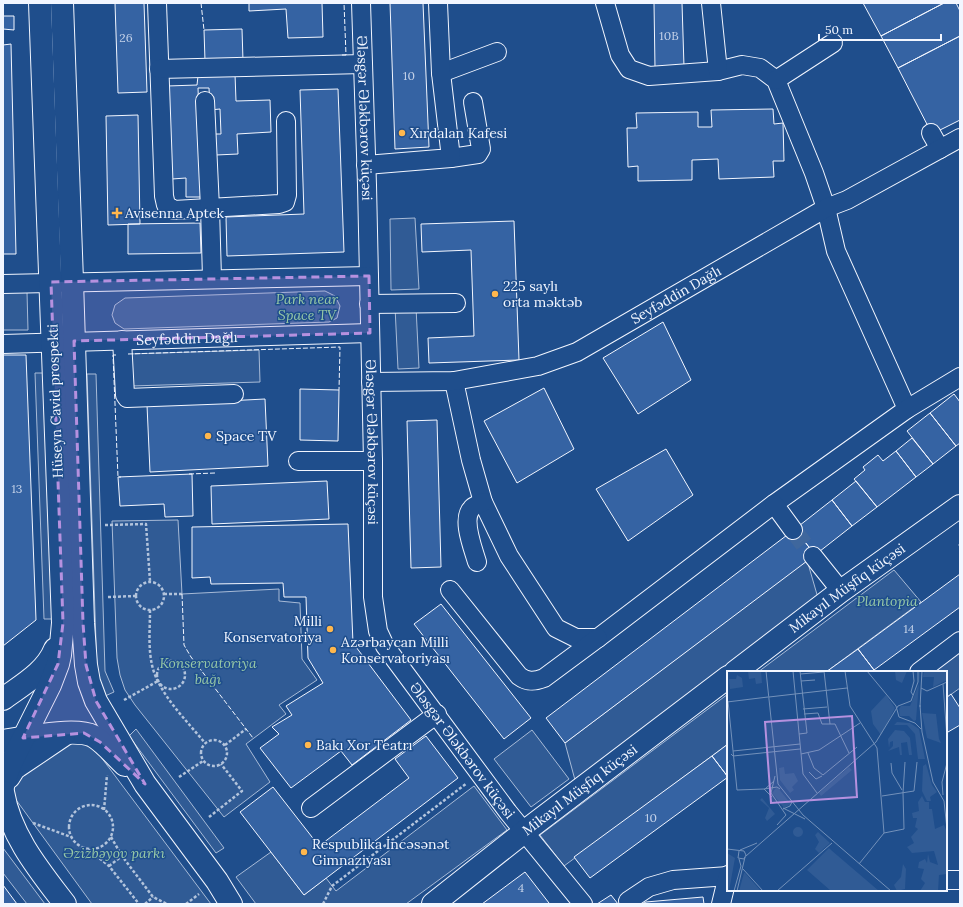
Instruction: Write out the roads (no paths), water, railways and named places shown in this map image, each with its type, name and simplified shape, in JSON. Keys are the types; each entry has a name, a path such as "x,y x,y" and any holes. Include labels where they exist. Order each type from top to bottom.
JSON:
{"main road":[{"name":"Hüseyn Cavid prospekti","path":"40,3 53,342 73,623"},
{"name":"Hüseyn Cavid prospekti","path":"3,792 13,739 50,685 73,623 74,341 62,3"},
{"name":"Mikayıl Müşfiq küçəsi","path":"736,671 841,591 960,506"},
{"path":"3,699 34,676 49,661 58,641 73,623"},
{"path":"73,623 86,665 91,688 106,719 145,784 216,881 231,904"},
{"name":"Mikayıl Müşfiq küçəsi","path":"432,904 727,678"},
{"path":"13,739 70,732 84,733 96,739 145,784"},
{"path":"65,904 34,863 18,834 3,792 14,769 63,735 70,732"},
{"path":"216,881 226,904"}],"street":[{"path":"157,3 164,196 166,205 174,210 279,204 285,202 287,195 286,121"},
{"name":"Ələsgər Ələkbərov küçəsi","path":"361,3 373,461 373,597 378,631 385,646 576,902"},
{"path":"438,3 441,72 452,158"},
{"path":"605,3 620,55 629,68 650,76 718,71 742,65 760,68 776,80 814,173 826,208 836,251 907,409"},
{"path":"711,3 718,71"},
{"path":"776,80 833,44"},
{"path":"441,72 497,52"},
{"path":"160,69 363,64"},
{"path":"204,101 212,278"},
{"path":"366,165 452,158 478,154 481,149 473,102"},
{"path":"931,133 940,149"},
{"name":"Seyfəddin Dağlı","path":"371,382 454,381 538,366 577,352 826,208 847,200 960,138"},
{"path":"3,284 72,281 369,276"},
{"path":"369,304 456,303"},
{"name":"Seyfəddin Dağlı","path":"3,344 370,333"},
{"path":"122,340 125,395 127,398 234,394"},
{"path":"450,590 518,676 528,681 536,681 544,678 774,504 907,409 960,377"},
{"path":"454,381 471,460 483,502 509,556 556,628 576,638 598,638"},
{"path":"298,461 373,461"},
{"path":"477,562 466,522 473,507 483,502"},
{"path":"774,504 793,530"},
{"path":"813,556 841,591"},
{"path":"920,671 960,641"},
{"path":"311,808 437,714"},
{"path":"3,821 34,863"},
{"path":"628,901 649,887 673,880 727,876"},
{"path":"721,904 727,880"},
{"path":"947,880 960,880"}],"tunnel":[{"path":"793,530 813,556"}],"place":[{"name":"Xırdalan Kafesi","path":"402,133"},
{"name":"Avisenna Aptek","path":"117,213"},
{"name":"225 saylı orta məktəb","path":"495,294"},
{"name":"Space TV","path":"208,436"},
{"name":"Milli Konservatoriya","path":"330,629"},
{"name":"Azərbaycan Milli Konservatoriyası","path":"333,650"},
{"name":"Bakı Xor Teatrı","path":"308,745"},
{"name":"Respublika İncəsənət Gimnaziyası","path":"304,852"}],"park label":[{"name":"Park near Space TV","path":"307,308"},
{"name":"Plantopia","path":"887,601"},
{"name":"Konservatoriya bağı","path":"208,672"},
{"name":"Əzizbəyov parkı","path":"114,853"}]}
